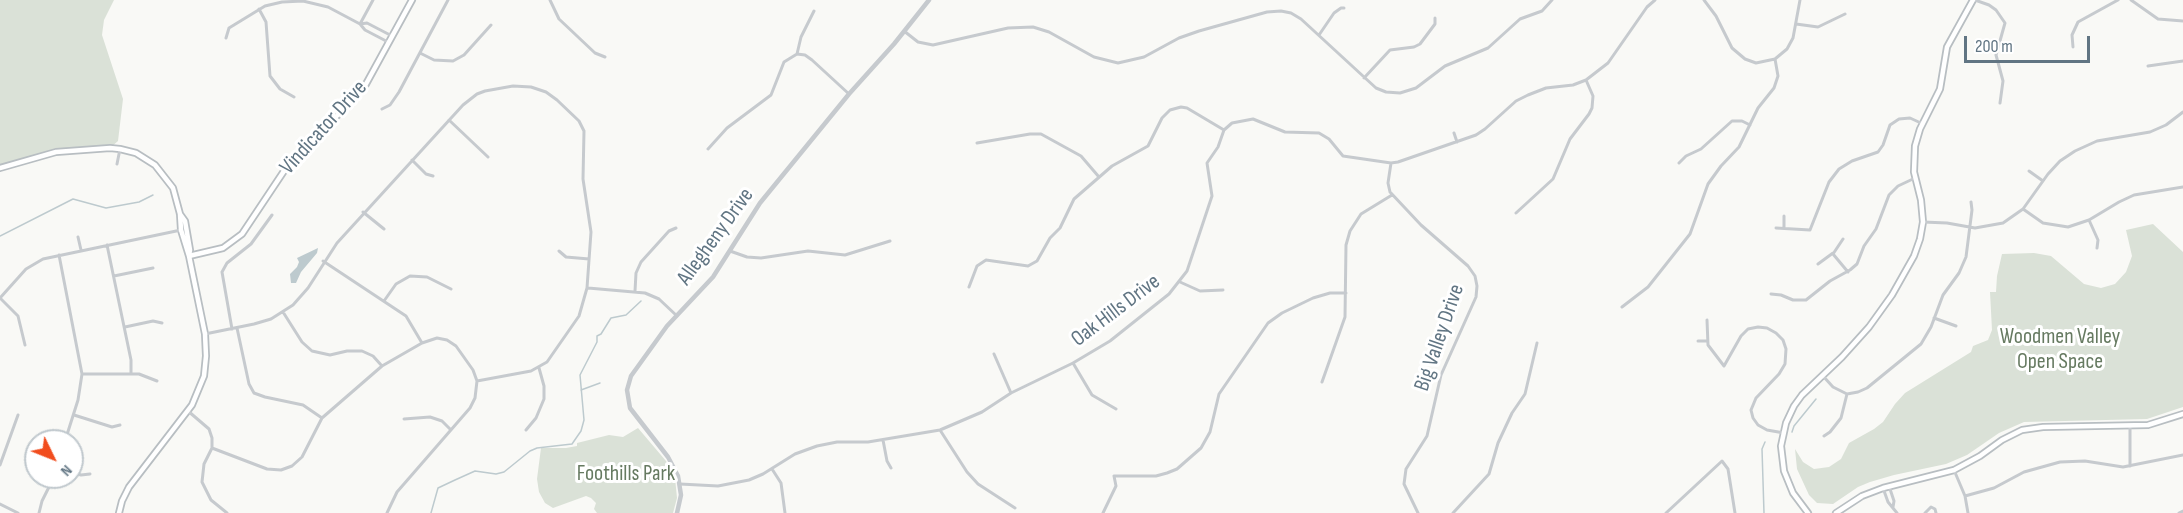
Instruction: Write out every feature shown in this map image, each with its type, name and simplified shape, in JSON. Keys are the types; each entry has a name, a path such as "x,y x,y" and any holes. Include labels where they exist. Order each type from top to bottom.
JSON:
{"main road":[{"name":"Vindicator Drive","path":"189,256 223,248 242,234 292,159 361,90 412,0"},
{"path":"1808,513 1797,499 1786,478 1782,454 1784,433 1790,413 1798,400 1856,343 1892,295 1918,246 1923,222 1913,164 1915,146 1940,89 1947,47 1974,0"},
{"path":"0,168 56,152 120,148 144,157 163,173 173,188 205,334 204,376 188,411 129,487 119,513"},
{"path":"180,214 185,221 189,256"},
{"path":"1836,513 1853,501 1882,488 1954,470 2022,430 2043,427 2130,426 2160,423 2183,414"}],"street":[{"path":"225,38 229,28 259,9 276,3 303,0 323,4 389,43"},
{"path":"360,24 373,0"},
{"path":"382,109 390,105 399,93 448,0"},
{"path":"550,0 559,19 595,53 605,57"},
{"name":"Allegheny Drive","path":"680,484 676,471 668,458 634,416 627,397 631,376 677,316 713,277 760,203 930,0"},
{"path":"904,31 918,42 933,45 1008,28 1033,27 1049,32 1094,57 1118,63 1144,57 1199,31 1273,11 1287,11 1296,15 1319,34 1376,88 1386,92 1409,92 1445,66 1488,48 1520,19 1542,11 1552,0"},
{"path":"969,287 976,266 986,260 1028,266 1037,261 1050,238 1060,228 1074,199 1118,162 1148,146 1162,118 1170,110 1187,108 1224,130 1237,121 1253,119 1285,132 1313,132 1324,135 1343,156 1391,163 1481,132 1511,105 1528,94 1546,88 1573,85 1586,80 1608,63 1647,7 1655,0"},
{"path":"1706,1 1735,52 1756,63 1775,59 1784,53 1790,44 1800,0"},
{"path":"1974,0 1996,10 2005,22 1996,56 2003,81 2000,103"},
{"path":"2073,47 2072,35 2078,22 2118,0"},
{"path":"2131,0 2158,19 2183,21"},
{"path":"1319,34 1334,13 1344,8"},
{"path":"259,9 266,22 270,76 276,85 294,97"},
{"path":"708,149 731,125 771,96 784,62 797,54 801,37 814,11"},
{"path":"1796,24 1818,27 1845,14"},
{"path":"1364,78 1387,53 1420,44 1435,24 1436,18"},
{"path":"360,24 367,23 393,36"},
{"path":"420,53 434,60 453,61 464,55 491,25"},
{"path":"797,54 808,57 849,94"},
{"path":"1622,307 1648,287 1690,234 1708,184 1739,147 1758,108 1777,82 1778,69 1775,59"},
{"path":"2148,66 2183,61"},
{"path":"1516,213 1553,179 1570,139 1589,114 1593,96 1586,80"},
{"path":"205,334 271,319 283,312 304,293 323,261 363,212 462,105 477,94 513,86 538,89 557,100 582,125 585,136 583,179 591,232 587,288 579,316 550,358 539,368 477,381"},
{"path":"1923,222 1970,228 1985,228 2003,224 2023,209 2060,161 2082,147 2103,140 2150,132 2183,112"},
{"path":"1776,228 1810,230 1832,177 1847,164 1878,152 1884,145 1893,123 1899,119 1907,118 1923,124"},
{"path":"448,120 488,157"},
{"path":"1679,163 1686,156 1701,149 1732,121 1742,121 1750,125"},
{"name":"Oak Hills Drive","path":"680,484 723,485 756,478 789,457 817,446 837,442 862,443 940,430 982,412 1011,393 1073,363 1116,336 1169,294 1180,282 1189,265 1212,196 1207,163 1218,147 1224,130"},
{"path":"1454,133 1457,142"},
{"path":"978,143 1041,134 1081,156 1099,177"},
{"path":"117,164 120,148"},
{"path":"56,152 57,159"},
{"path":"412,160 426,174 433,176"},
{"path":"1322,382 1345,317 1346,245 1350,231 1361,214 1392,195 1388,183 1391,163"},
{"path":"0,168 2,175"},
{"path":"2029,171 2043,181"},
{"path":"1771,294 1793,300 1806,300 1830,281 1848,272 1857,264 1864,246 1876,229 1889,195 1902,183 1915,178"},
{"path":"2023,209 2038,220 2056,227 2074,226 2134,195 2183,187"},
{"name":"Big Valley Drive","path":"1392,195 1421,225 1468,266 1478,286 1476,297 1441,375 1427,436 1406,469 1404,484 1418,513"},
{"path":"1823,376 1833,387 1848,394 1867,388 1883,373 1911,354 1925,339 1943,295 1962,267 1968,250 1971,202"},
{"path":"363,212 384,229"},
{"path":"232,329 222,272 227,262 251,244 272,215"},
{"path":"1784,216 1784,228"},
{"path":"2089,220 2098,240 2097,248"},
{"path":"635,291 636,273 640,262 669,231 676,228"},
{"path":"25,345 18,316 0,298 26,269 43,259 181,230"},
{"path":"78,237 81,250"},
{"path":"1818,264 1833,253 1843,239"},
{"path":"729,251 747,257 761,258 808,251 845,255 890,241"},
{"path":"107,245 131,374"},
{"path":"559,251 566,257 589,259"},
{"path":"1833,253 1848,272"},
{"path":"59,255 82,374 80,392 69,429"},
{"path":"323,261 406,316 422,343"},
{"path":"114,276 153,268"},
{"path":"384,302 396,284 410,276 427,277 451,289"},
{"path":"1180,282 1200,291 1223,290"},
{"path":"587,288 645,293 659,299 677,316"},
{"path":"1103,513 1116,486 1114,476 1162,475 1177,469 1204,443 1210,432 1219,394 1268,323 1282,313 1313,298 1330,293 1346,293"},
{"path":"283,312 302,342 312,351 330,355 347,351 362,351 373,356 381,366"},
{"path":"1934,318 1956,326"},
{"path":"1707,320 1707,341 1717,359 1724,366 1740,336 1748,329 1767,328 1780,336 1786,348 1785,364 1779,374 1756,398 1751,410 1758,425 1767,430 1784,433"},
{"path":"124,327 153,321 162,323"},
{"path":"237,328 248,379 254,393 303,405 322,418"},
{"path":"212,448 267,469 286,468 302,457 322,418 381,366 422,343 437,338 452,343 470,365 477,381 477,393 473,404 397,492 387,513"},
{"path":"1698,341 1707,341"},
{"path":"1453,513 1489,474 1498,443 1524,394 1537,343"},
{"path":"994,354 1011,393"},
{"path":"1073,363 1092,395 1116,409"},
{"path":"526,430 540,413 544,399 544,386 539,368"},
{"path":"82,374 145,375 157,381"},
{"path":"1824,436 1841,418 1848,394"},
{"path":"188,411 201,420 212,438 212,448 204,464 202,482 211,500 227,513"},
{"path":"0,465 18,415"},
{"path":"74,415 112,427 120,425"},
{"path":"404,419 430,417 442,421 451,430"},
{"path":"2130,426 2130,466"},
{"path":"940,430 967,472 978,484 1015,508"},
{"path":"883,440 887,461 891,468"},
{"path":"1965,496 1994,488 2024,472 2060,462 2085,461 2130,466 2183,455"},
{"path":"1666,513 1722,461 1728,469 1735,513"},
{"path":"772,469 781,483 785,513"},
{"path":"1954,470 1965,496 1968,513"},
{"path":"84,475 90,474"},
{"path":"677,513 681,495 680,484"},
{"path":"1888,486 1894,501 1893,507"},
{"path":"1882,488 1888,502 1897,513"},
{"path":"39,513 48,489"},
{"path":"0,504 18,513"},
{"path":"1926,513 1929,508 1933,507 1936,513"},
{"path":"2179,513 2183,511"}],"green space":[{"path":"0,0 114,0 104,20 102,35 123,99 118,141 110,148 46,154 0,169"},
{"name":"Woodmen Valley Open Space","path":"2153,224 2183,252 2183,407 2147,419 2024,422 1999,433 1967,455 1946,464 1870,482 1858,487 1833,504 1817,503 1809,495 1797,469 1795,449 1803,462 1814,469 1829,467 1841,459 1849,443 1883,422 1905,393 1971,352 1973,346 1988,340 1992,330 1990,292 1996,292 2002,254 2034,253 2051,256 2084,284 2101,288 2115,284 2126,272 2132,256 2126,230"},
{"name":"Foothills Park","path":"638,428 666,461 675,478 677,498 673,513 597,513 594,509 596,503 586,496 553,508 545,503 539,492 537,479 541,448 577,446 577,443 609,435 623,437"}],"shaded area":[{"path":"318,248 317,253 301,272 296,283 291,283 290,274 297,267 299,262 297,258"}],"waterway":[{"path":"0,236 73,199 106,208 139,202 153,195"},
{"path":"431,513 438,488 475,471 496,474 504,472 537,448 572,444 581,431 584,420 580,375 597,342 597,336 601,334 611,318 626,315 641,301"},
{"path":"581,390 600,383"},
{"path":"1792,432 1794,426 1816,399"},
{"path":"1764,513 1762,449 1765,442"}]}
